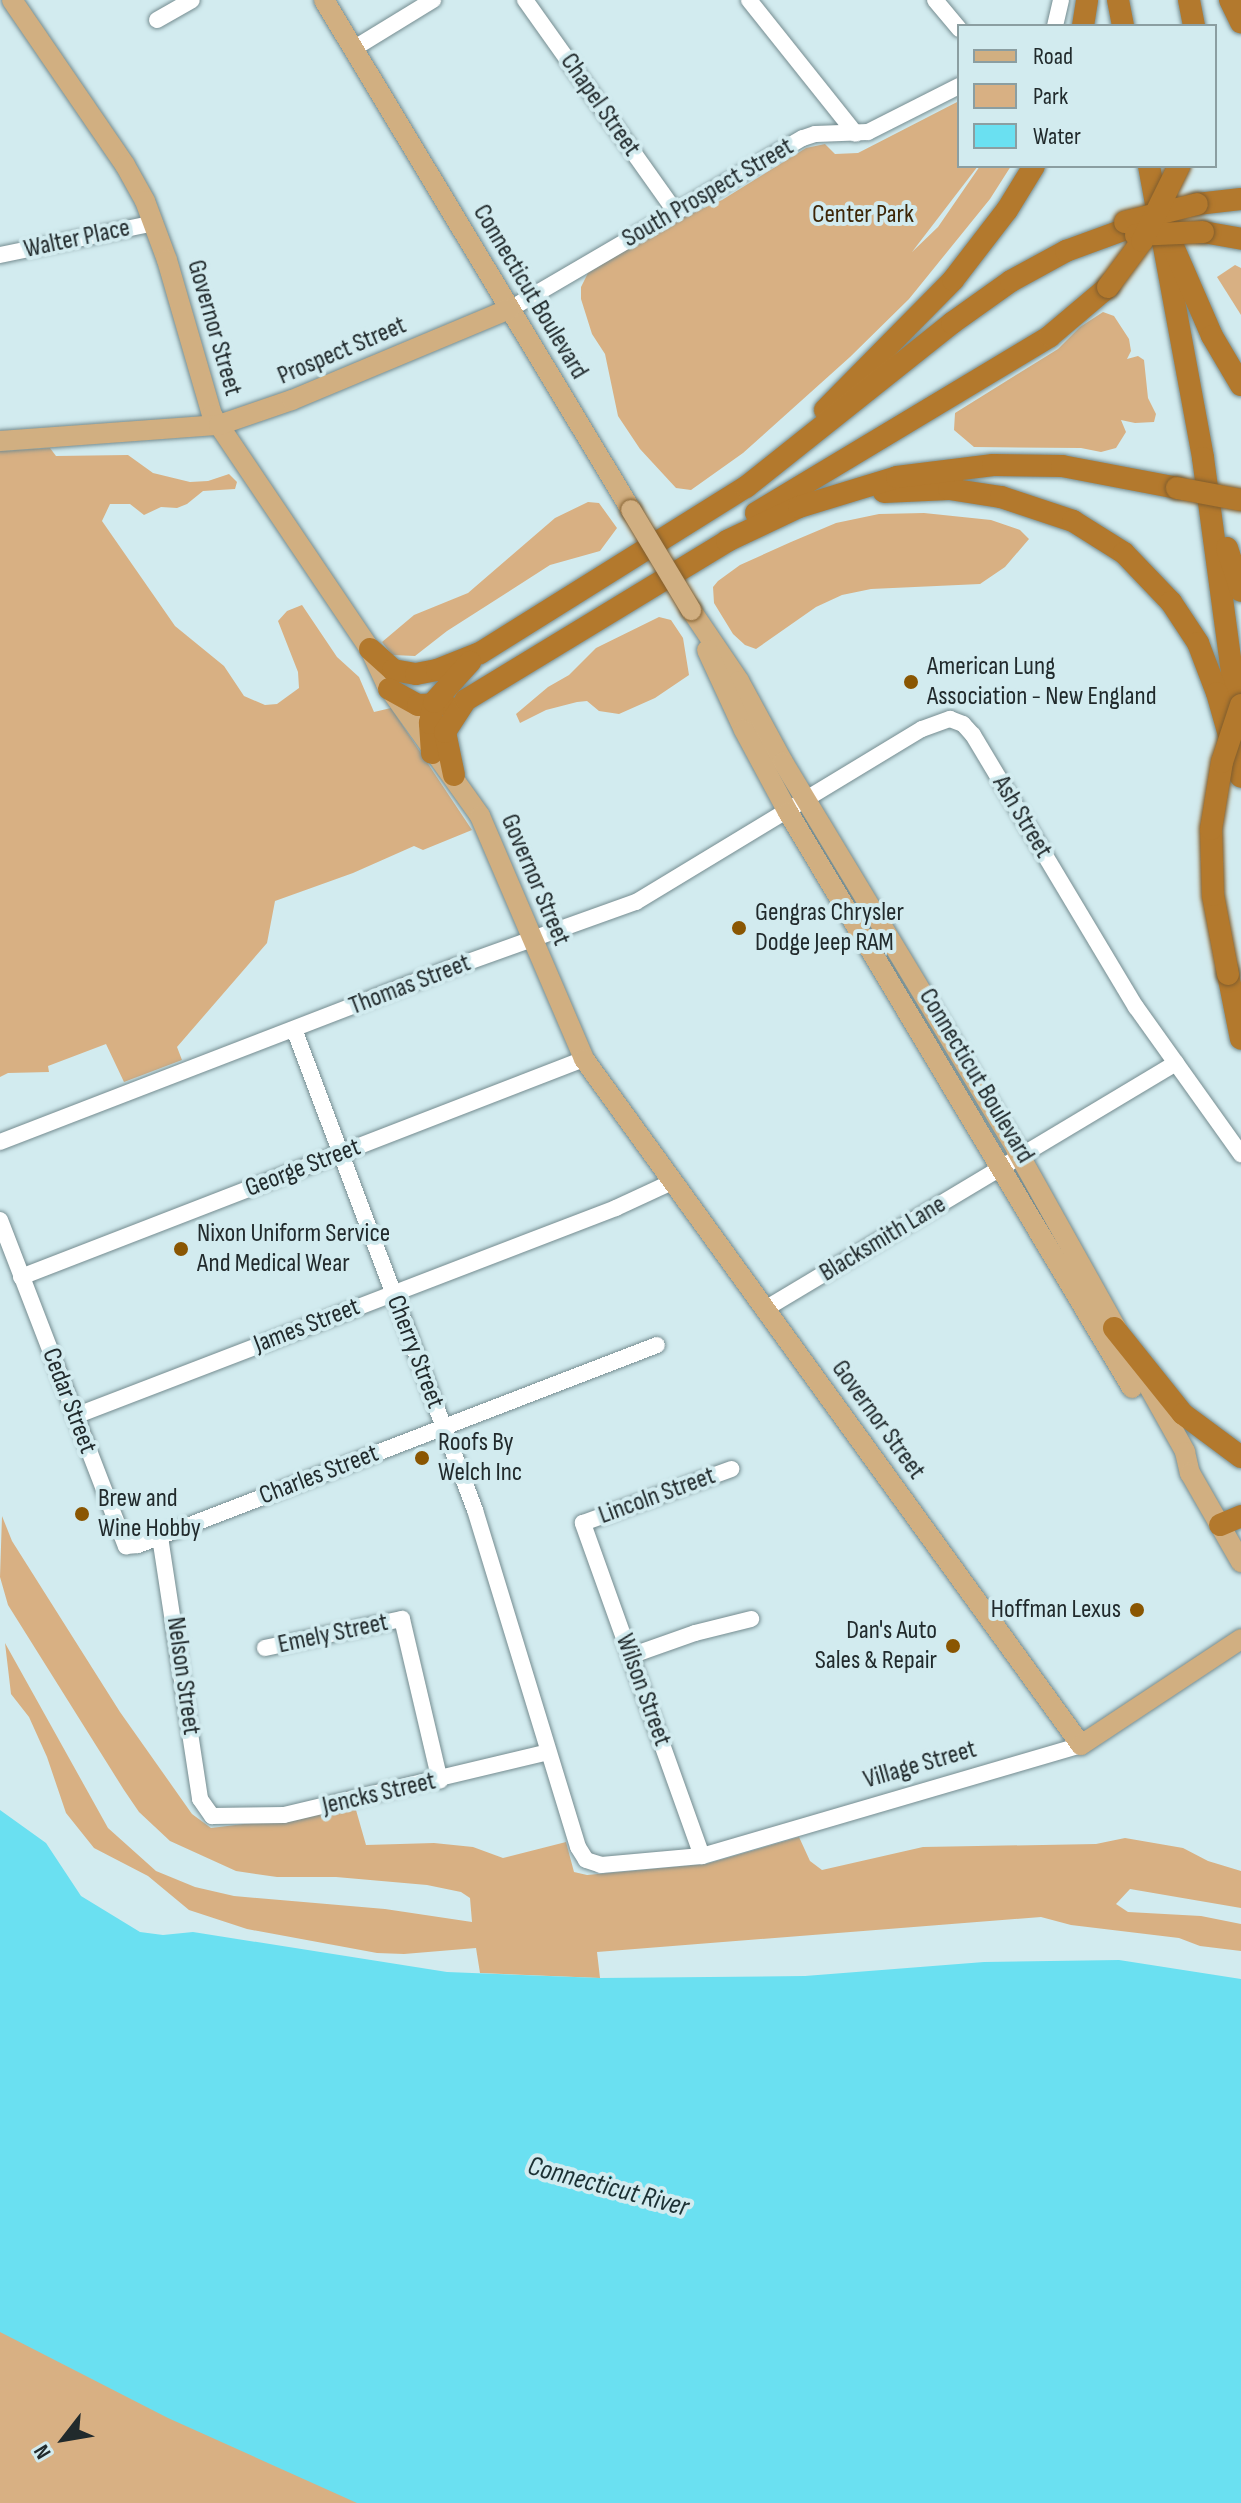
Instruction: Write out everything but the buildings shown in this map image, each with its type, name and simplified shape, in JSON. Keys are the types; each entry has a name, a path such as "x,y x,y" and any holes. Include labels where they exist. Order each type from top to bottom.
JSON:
{"highway":[{"path":"1083,24 1087,0"},
{"path":"1118,0 1123,24"},
{"path":"1189,0 1194,24"},
{"path":"1230,0 1241,23"},
{"path":"793,453 812,423 888,351 953,280 996,225 1033,168"},
{"path":"1149,168 1203,458 1241,742"},
{"path":"727,541 751,516 1050,336 1108,287 1148,230 1178,168"},
{"path":"1200,217 1241,199"},
{"path":"370,649 391,669 416,674 434,671 480,653 712,510 793,453 991,294 1048,260 1126,229 1241,213"},
{"path":"1200,217 1241,239"},
{"path":"1161,226 1176,252 1215,343 1241,385"},
{"path":"1203,458 1241,591"},
{"path":"389,689 414,704 433,706 466,700 727,541 767,520 867,484 964,467 1053,465 1241,500"},
{"path":"767,520 854,498 934,488 1001,497 1080,524 1141,568 1184,619 1213,679 1241,777"},
{"path":"432,753 430,723 433,706 448,682 480,653"},
{"path":"454,775 445,732 466,700"},
{"path":"1241,705 1222,762 1211,835 1213,895 1241,1039"},
{"path":"1114,1328 1183,1414 1241,1457"},
{"path":"1220,1525 1241,1516"}],"main road":[{"name":"Governor Street","path":"12,0 125,165 155,223 207,403 219,425 370,649 389,689 432,753 454,775 487,829 584,1059 1081,1745"},
{"name":"Connecticut Boulevard","path":"324,0 691,610 739,681 806,800 1020,1157 1185,1452 1190,1473 1220,1525"},
{"name":"Prospect Street","path":"0,441 219,425 292,400 510,309"},
{"name":"Connecticut Boulevard","path":"691,610 738,718 788,812 1173,1457 1190,1473"},
{"path":"1220,1525 1241,1562"},
{"name":"Village Street","path":"1081,1745 1241,1639"}],"street":[{"path":"157,20 192,0"},
{"path":"353,49 433,0"},
{"name":"Chapel Street","path":"525,0 675,211"},
{"path":"749,0 856,134"},
{"path":"935,0 957,27"},
{"path":"1056,24 1061,3"},
{"name":"South Prospect Street","path":"510,309 803,138 827,133 856,134 892,122 957,87"},
{"name":"Walter Place","path":"0,255 155,223"},
{"name":"Ash Street","path":"806,800 938,721 950,719 963,724 973,735 1136,1007 1176,1063"},
{"name":"Thomas Street","path":"0,1142 653,894 806,800"},
{"name":"Cherry Street","path":"294,1029 475,1510 578,1847 586,1860"},
{"name":"George Street","path":"21,1277 584,1059"},
{"path":"1176,1063 1241,1154"},
{"name":"Blacksmith Lane","path":"765,1309 1176,1063"},
{"name":"James Street","path":"75,1416 658,1191 672,1182"},
{"name":"Cedar Street","path":"0,1220 126,1546 160,1537"},
{"name":"Charles Street","path":"160,1537 657,1345"},
{"name":"Lincoln Street","path":"583,1523 731,1469"},
{"name":"Wilson Street","path":"583,1523 702,1856"},
{"name":"Nelson Street","path":"160,1537 200,1799 208,1814"},
{"name":"Emely Street","path":"265,1648 402,1619 440,1781"},
{"path":"630,1656 695,1633 751,1619"},
{"name":"Village Street","path":"586,1860 601,1865 702,1856 1081,1745"},
{"name":"Jencks Street","path":"208,1814 223,1818 284,1815 440,1781 548,1752"}],"green space":[{"name":"Center Park","path":"957,102 957,168 976,168 912,252 938,227 979,168 1010,168 990,199 909,299 850,357 743,453 691,490 676,488 640,449 618,416 605,354 592,334 581,299 581,287 588,273 666,225 722,200 806,148 825,144 835,154 858,153"},
{"path":"1235,265 1241,268 1241,315 1217,277"},
{"path":"1103,312 1114,316 1129,339 1131,351 1127,359 1138,356 1144,360 1148,398 1156,414 1154,422 1121,420 1126,432 1116,448 1101,452 1081,448 974,447 954,430 955,413 1058,349 1080,327"},
{"path":"50,448 56,456 128,455 153,473 190,482 208,481 229,474 237,482 235,489 203,491 187,504 177,508 161,507 144,515 130,504 110,504 102,521 175,626 224,666 244,696 265,705 277,704 299,688 298,672 278,621 287,611 302,605 337,657 359,677 374,712 391,708 472,830 423,850 414,846 353,873 275,901 267,943 177,1047 182,1060 124,1082 106,1044 48,1066 49,1072 8,1073 0,1077 0,451"},
{"path":"588,502 599,503 617,528 600,551 550,565 447,631 415,656 392,655 382,642 414,615 468,593 555,518"},
{"path":"924,513 991,520 1020,530 1029,539 1005,567 980,584 871,589 842,595 816,607 756,649 745,645 733,634 714,603 713,587 718,581 740,565 791,542 836,523 879,514"},
{"path":"659,617 671,620 683,638 689,675 655,698 619,714 599,711 587,701 546,710 520,723 516,714 548,687 569,675 596,648"},
{"path":"2,1516 12,1541 120,1712 192,1814 211,1828 356,1810 366,1845 434,1843 473,1847 503,1858 566,1842 574,1872 587,1875 706,1864 799,1837 810,1861 822,1870 923,1847 1096,1844 1125,1838 1183,1848 1208,1861 1241,1871 1241,1908 1130,1889 1116,1904 1128,1912 1201,1916 1241,1924 1241,1951 1200,1946 1179,1938 1071,1925 1041,1917 597,1952 600,1978 480,1973 476,1948 377,1953 247,1929 189,1910 148,1876 94,1848 66,1813 47,1757 29,1717 11,1694 5,1643 108,1828 156,1871 195,1887 234,1896 385,1909 472,1922 470,1898 461,1892 427,1885 336,1877 277,1877 236,1871 170,1841 139,1812 8,1605 0,1577"},
{"path":"0,2299 467,2503 0,2503"}],"water":[{"name":"Connecticut River","path":"0,1810 46,1843 81,1896 140,1932 163,1935 193,1932 447,1972 600,1978 805,1976 984,1962 1119,1960 1241,1979 1241,2503 357,2503 168,2418 0,2332"}],"place":[{"name":"American Lung Association - New England","path":"911,682"},
{"name":"Gengras Chrysler Dodge Jeep RAM","path":"739,928"},
{"name":"Nixon Uniform Service And Medical Wear","path":"181,1249"},
{"name":"Roofs By Welch Inc","path":"422,1458"},
{"name":"Brew and Wine Hobby","path":"82,1514"},
{"name":"Hoffman Lexus","path":"1137,1610"},
{"name":"Dan's Auto Sales & Repair","path":"953,1646"}]}
